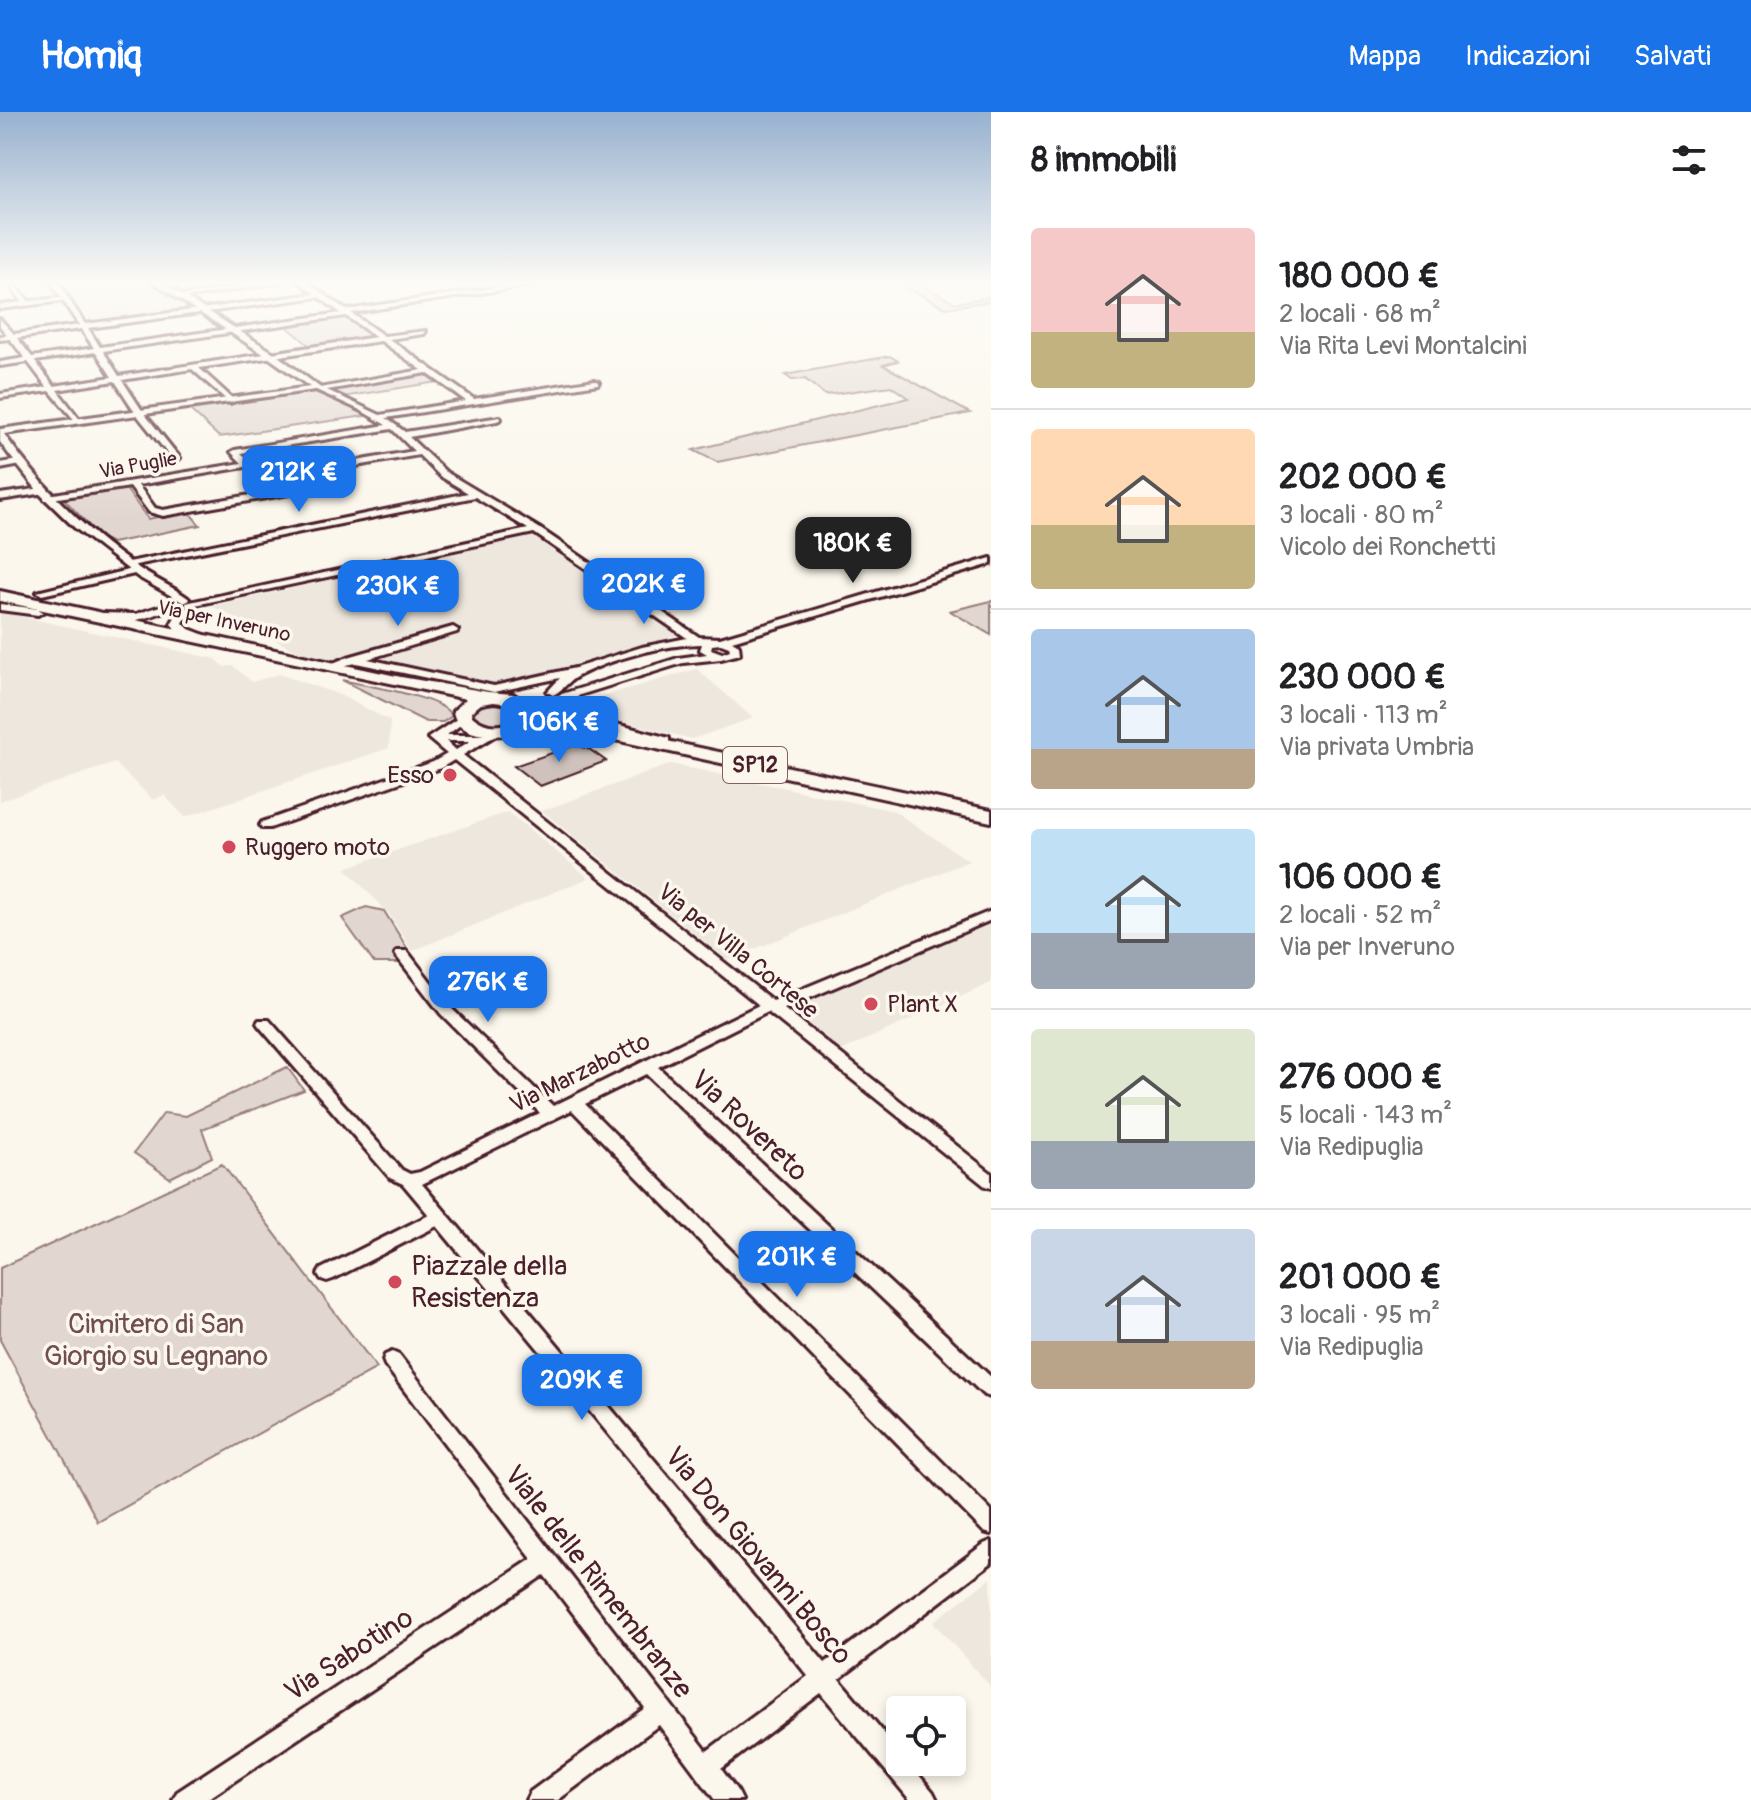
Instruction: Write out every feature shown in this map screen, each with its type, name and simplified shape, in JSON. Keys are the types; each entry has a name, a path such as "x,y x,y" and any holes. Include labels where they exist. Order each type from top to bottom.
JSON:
{"main road":[{"name":"Via per Inveruno","path":"0,596 332,667 524,702"},
{"name":"Via per Inveruno","path":"0,605 414,693 462,715 475,728 490,734"},
{"path":"462,715 469,703 485,697"},
{"path":"490,734 524,702"},
{"name":"SP12","path":"524,702 665,740 991,807"},
{"name":"SP12","path":"524,702 559,726 620,736 991,816"}],"street":[{"path":"0,364 24,361"},
{"path":"31,361 77,421"},
{"path":"106,361 140,413 176,458"},
{"path":"0,396 230,361"},
{"path":"279,361 318,389 394,426 443,474 709,641"},
{"path":"413,361 473,402"},
{"path":"193,366 230,401"},
{"path":"186,605 92,539 18,463 0,433 428,371"},
{"path":"380,417 595,382"},
{"path":"404,435 497,419"},
{"name":"Via Puglie","path":"0,497 132,484 248,464 235,452 394,426"},
{"path":"132,484 152,510 163,513 295,490 299,487 291,477 296,474 421,452"},
{"path":"0,466 18,463"},
{"path":"42,592 132,568 476,494"},
{"path":"91,615 137,618 166,605 186,605 536,530"},
{"path":"682,660 709,641 991,563"},
{"path":"352,659 494,689 524,702 577,692 682,660 734,654 755,639 991,563"},
{"path":"164,588 166,605"},
{"path":"186,605 177,624 185,632 205,639"},
{"path":"332,667 453,630"},
{"path":"709,641 708,652 721,656"},
{"path":"524,702 578,671 671,643 709,641 734,645 737,649"},
{"path":"555,689 578,671"},
{"path":"524,702 555,689 619,679"},
{"path":"524,702 548,681 555,689"},
{"path":"577,692 570,698 567,707 578,717 665,740"},
{"path":"434,738 462,715"},
{"path":"434,738 490,734"},
{"path":"266,825 457,756 490,734"},
{"name":"Via per Villa Cortese","path":"434,738 991,1182"},
{"name":"Via Marzabotto","path":"409,1180 424,1177 773,1007 991,915"},
{"path":"402,954 446,1011 551,1114"},
{"name":"Via Don Giovanni Bosco","path":"264,1023 396,1174 409,1180 925,1800"},
{"name":"Via Rovereto","path":"647,1066 991,1389"},
{"path":"574,1103 991,1525"},
{"path":"327,1274 440,1217"},
{"name":"Viale delle Rimembranze","path":"392,1360 730,1800"},
{"path":"705,1767 991,1551"},
{"name":"Via Sabotino","path":"185,1800 547,1561"},
{"path":"538,1800 661,1710"}],"shaded area":[{"path":"531,536 539,537 681,634 480,691 361,669 300,653 212,606"},
{"path":"0,612 216,659 224,667 233,666 252,682 279,674 340,695 390,721 389,748 185,817 164,795 153,800 115,763 0,801"},
{"path":"697,669 753,718 692,739 584,712 585,701"},
{"path":"671,764 894,811 969,861 728,960 542,811"},
{"path":"508,812 589,878 412,951 389,914 345,868"},
{"path":"991,908 991,983 841,1051 780,1001"},
{"path":"991,1578 991,1687 933,1622"}],"green space":[{"path":"864,361 898,361 883,365 970,413 717,462 693,450 908,398 891,386 825,395 805,379 792,380 785,375"},
{"path":"426,374 438,382 343,397 325,389"},
{"path":"314,392 372,415 219,437 190,410"},
{"path":"126,489 148,519 188,511 200,525 112,543 100,537 64,499"},
{"path":"991,601 991,635 950,611"},
{"path":"342,680 419,697 445,709 452,716 443,722 426,722"},
{"path":"493,702 508,703 517,709 518,716 508,723 496,725 474,716 475,709"},
{"path":"366,907 384,911 409,951 397,963 374,963 342,918"},
{"path":"287,1067 304,1090 202,1129 212,1157 170,1178 134,1153 164,1113 186,1116"},
{"name":"Cimitero di San Giorgio su Legnano","path":"222,1164 377,1368 98,1522 0,1340 0,1268"}],"building":[{"path":"575,745 589,749 606,761 540,786 514,766"}],"place":[{"name":"Esso","path":"450,775"},
{"name":"Ruggero moto","path":"229,847"},
{"name":"Plant X","path":"871,1004"},
{"name":"Piazzale della Resistenza","path":"395,1282"}]}
